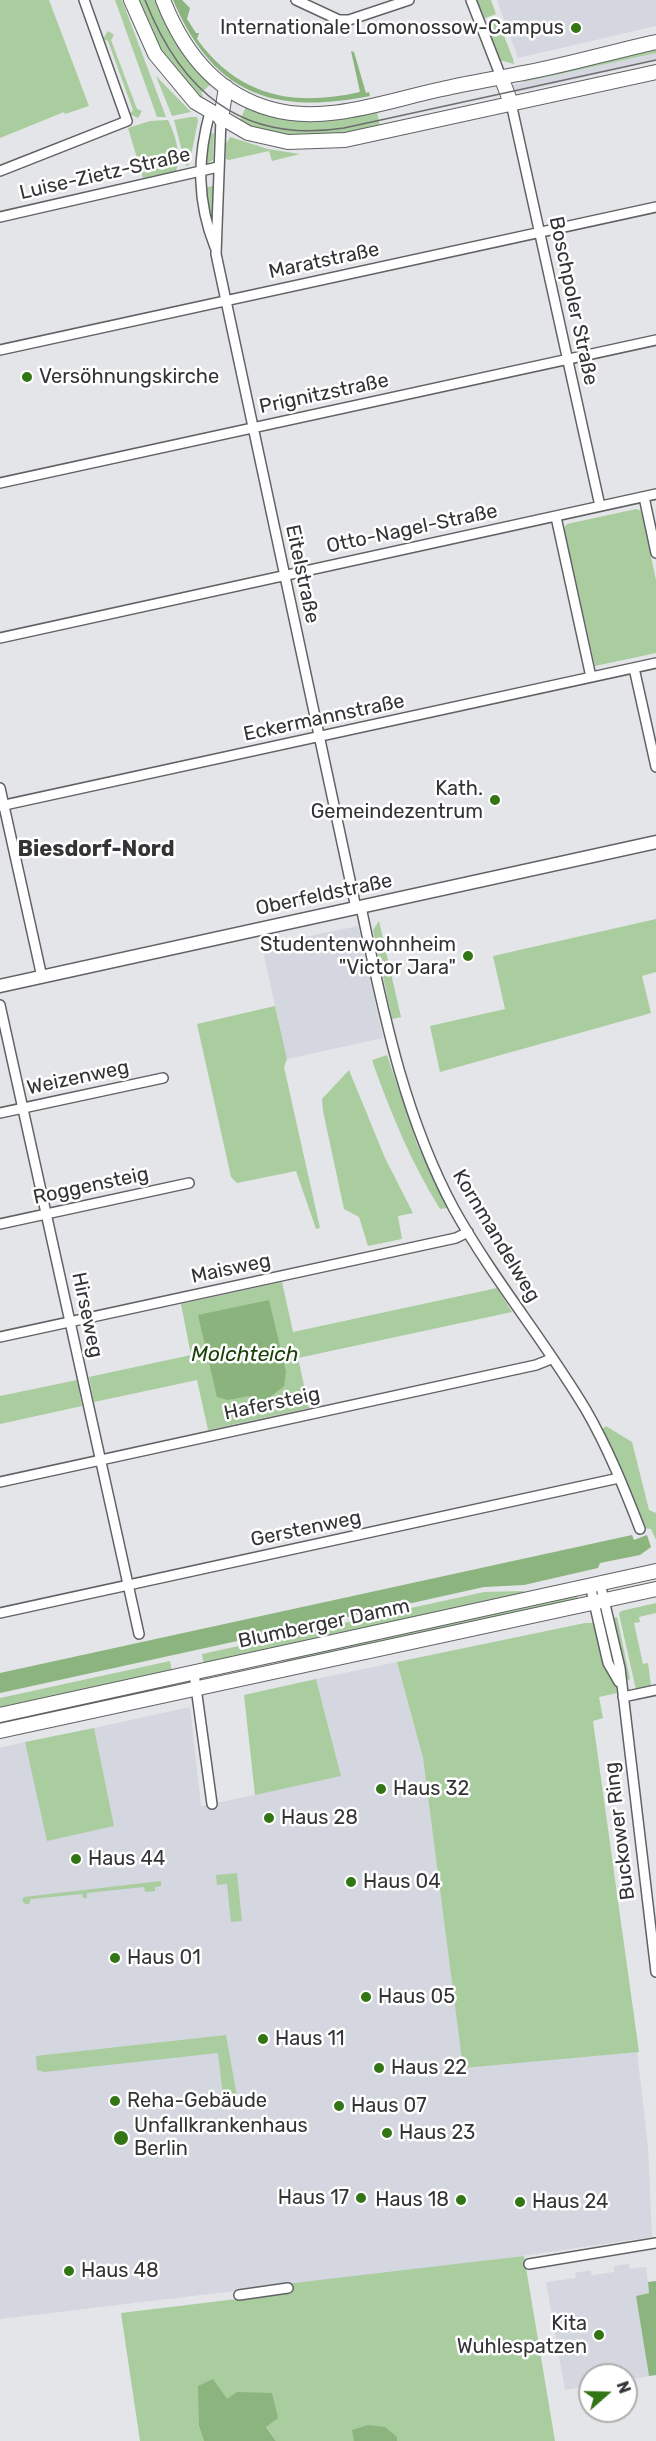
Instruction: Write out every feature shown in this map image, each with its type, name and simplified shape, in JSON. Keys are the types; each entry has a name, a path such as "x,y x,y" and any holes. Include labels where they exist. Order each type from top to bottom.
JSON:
{"main road":[{"path":"131,0 146,37 162,64 185,92 215,116 248,133 288,142 334,142 656,72"},
{"path":"163,0 189,52 205,70 226,87 273,110 309,114 361,107 656,42"},
{"path":"501,77 511,103"},
{"path":"215,116 215,101 226,87"},
{"name":"Blumberger Damm","path":"0,1715 656,1571"},
{"name":"Blumberger Damm","path":"0,1731 656,1589"}],"street":[{"name":"Luise-Zietz-Straße","path":"0,171 127,122 84,0"},
{"path":"296,0 339,20 349,20 409,0"},
{"path":"471,0 501,77"},
{"name":"Boschpoler Straße","path":"511,103 600,506"},
{"name":"Eitelstraße","path":"215,116 218,167 215,247"},
{"name":"Eitelstraße","path":"215,116 199,171 209,230 215,247 252,429 358,907"},
{"name":"Luise-Zietz-Straße","path":"0,216 218,167"},
{"name":"Maratstraße","path":"0,350 656,207"},
{"name":"Prignitzstraße","path":"0,483 656,340"},
{"name":"Otto-Nagel-Straße","path":"0,638 656,494"},
{"path":"644,497 656,553"},
{"path":"556,517 591,677"},
{"name":"Eckermannstraße","path":"2,806 656,663"},
{"path":"634,668 656,766"},
{"path":"0,788 2,806 42,977"},
{"name":"Oberfeldstraße","path":"0,986 656,843"},
{"name":"Kornmandelweg","path":"358,907 400,1077 432,1163 468,1232 589,1415 640,1529"},
{"name":"Hirseweg","path":"0,1005 139,1634"},
{"name":"Weizenweg","path":"0,1113 163,1078"},
{"name":"Roggensteig","path":"0,1224 189,1183"},
{"name":"Maisweg","path":"0,1337 456,1238 468,1232"},
{"name":"Hafersteig","path":"0,1482 544,1363 551,1359"},
{"name":"Gerstenweg","path":"0,1613 619,1478"},
{"name":"Buckower Ring","path":"595,1584 608,1663 620,1684 623,1697 656,1972"},
{"path":"194,1673 212,1804"},
{"path":"623,1697 656,1690"},
{"path":"645,1889 656,1888"},
{"path":"530,2264 656,2243"},
{"path":"239,2295 288,2288"}],"shaded area":[{"path":"0,0 49,0 89,106 65,114 64,112 0,138"},
{"path":"115,0 122,0 166,117 157,117"},
{"path":"136,0 158,0 212,83 201,93 203,95 200,99 161,53"},
{"path":"173,0 182,0 190,8 187,19 196,33 199,33 197,39 213,59 231,74 250,85 270,93 290,97 313,98 360,92 351,51 354,52 366,93 369,92 370,96 335,101 304,102 276,99 250,91 228,77 207,58 189,32"},
{"path":"476,0 491,0 496,14 483,19"},
{"name":"Internationale Lomonossow-Campus","path":"497,0 656,0 656,26 518,58"},
{"path":"498,20 514,64 499,60 486,26"},
{"path":"108,31 114,35 111,40 137,109 142,111 138,118 130,114 133,110 108,41 103,39"},
{"path":"656,47 656,53 524,82 523,80"},
{"path":"656,53 656,61 514,93 512,85"},
{"path":"156,76 191,112 172,116"},
{"path":"246,107 285,118 376,108 380,126 327,136 291,136 256,129 239,122"},
{"path":"197,117 198,121 189,165 186,166 174,120"},
{"path":"168,120 178,152 176,171 143,178 128,128 150,121"},
{"path":"209,131 214,134 213,160 205,165 203,162"},
{"path":"230,137 268,149 300,154 272,161 269,151 229,160 226,159 226,144"},
{"path":"217,185 215,235 204,188"},
{"path":"636,509 641,511 656,580 656,653 595,666 564,528 567,524"},
{"path":"656,919 656,972 642,976 651,1013 440,1072 430,1026 505,1009 493,956"},
{"path":"379,921 401,1017 392,1019 373,930"},
{"path":"358,926 383,1038 287,1059 262,946"},
{"path":"275,1006 287,1059 284,1067 320,1228 316,1229 296,1171 237,1183 231,1177 197,1024"},
{"path":"387,1055 417,1144 447,1208 440,1209 429,1191 410,1155 386,1099 372,1060"},
{"path":"349,1070 385,1158 413,1213 398,1216 402,1239 368,1246 359,1217 344,1209 322,1099"},
{"path":"282,1282 293,1332 497,1288 512,1312 298,1358 309,1408 208,1430 197,1380 94,1402 89,1377 191,1355 181,1304"},
{"path":"77,1380 82,1406 0,1424 0,1396"},
{"path":"606,1426 632,1442 649,1510 656,1513 656,1540 651,1529 644,1528 601,1430"},
{"path":"632,1535 634,1540 647,1535 651,1547 640,1555 600,1563 598,1568 524,1585 484,1587 412,1603 390,1602 356,1615 0,1693 0,1673"},
{"path":"524,1591 525,1595 204,1665 202,1654 371,1617 393,1608 411,1608 484,1592"},
{"path":"577,1594 578,1601 209,1679 272,1665 304,1654"},
{"path":"656,1603 656,1613 639,1617 640,1622 634,1623 643,1664 648,1663 651,1686 636,1690 619,1614 621,1611"},
{"path":"617,1617 630,1679 624,1682 613,1618"},
{"path":"594,1623 605,1669 615,1684 617,1693 599,1697 603,1718 593,1721 639,2052 463,2068 423,1758 397,1662"},
{"path":"170,1661 172,1672 0,1710 0,1698"},
{"path":"397,1662 423,1758 463,2067 637,2052 648,2146 652,2237 487,2261 0,2319 0,1748 25,1742 48,1840 113,1826 94,1728 190,1707 201,1806 341,1776 316,1679"},
{"path":"316,1679 341,1776 255,1795 244,1695"},
{"path":"174,1682 176,1689 0,1727 0,1720"},
{"path":"94,1728 114,1826 47,1841 25,1742"},
{"path":"237,1873 242,1921 231,1922 227,1884 217,1885 216,1875"},
{"path":"161,1881 161,1886 155,1887 155,1891 145,1892 144,1887 87,1893 87,1898 83,1898 82,1894 31,1899 29,1904 25,1904 22,1900 24,1897"},
{"path":"226,2035 238,2102 224,2104 218,2053 44,2072 37,2070 36,2056"},
{"path":"524,2256 555,2441 397,2441 397,2437 353,2430 354,2441 276,2441 266,2426 199,2426 204,2441 140,2441 121,2313 278,2294 277,2285"},
{"name":"Kita Wuhlespatzen","path":"629,2264 630,2269 646,2267 649,2293 636,2296 649,2376 638,2378 638,2363 578,2363 578,2388 565,2390 546,2282 576,2278 575,2273 590,2270 592,2275 614,2272 614,2266"},
{"path":"656,2281 656,2375 649,2376 636,2296 649,2293 648,2282"},
{"path":"213,2379 227,2399 237,2392 272,2393 278,2418 266,2427 276,2441 204,2441 199,2426 198,2386"},
{"path":"368,2425 385,2427 397,2437 397,2441 354,2441 352,2430"}],"water":[{"name":"Molchteich","path":"269,1300 286,1372 284,1386 260,1405 252,1403 249,1396 228,1400 217,1397 198,1315"}],"tram line":[{"path":"145,0 177,61 197,85 219,104 245,119 275,128 307,131 344,128 656,60"}],"place":[{"name":"Internationale Lomonossow-Campus","path":"576,28"},
{"name":"Versöhnungskirche","path":"27,377"},
{"name":"Kath. Gemeindezentrum","path":"495,800"},
{"name":"Studentenwohnheim \"Victor Jara\"","path":"468,956"},
{"name":"Haus 32","path":"381,1789"},
{"name":"Haus 28","path":"269,1818"},
{"name":"Haus 44","path":"76,1859"},
{"name":"Haus 04","path":"351,1882"},
{"name":"Haus 01","path":"115,1958"},
{"name":"Haus 05","path":"366,1997"},
{"name":"Haus 11","path":"263,2039"},
{"name":"Haus 22","path":"379,2068"},
{"name":"Reha-Gebäude","path":"115,2101"},
{"name":"Haus 07","path":"339,2106"},
{"name":"Haus 23","path":"387,2133"},
{"name":"Unfallkrankenhaus Berlin","path":"121,2138"},
{"name":"Haus 17","path":"361,2198"},
{"name":"Haus 18","path":"461,2200"},
{"name":"Haus 24","path":"520,2202"},
{"name":"Haus 48","path":"69,2271"},
{"name":"Kita Wuhlespatzen","path":"599,2335"}],"district":[{"name":"Biesdorf-Nord","path":"96,850"}]}
